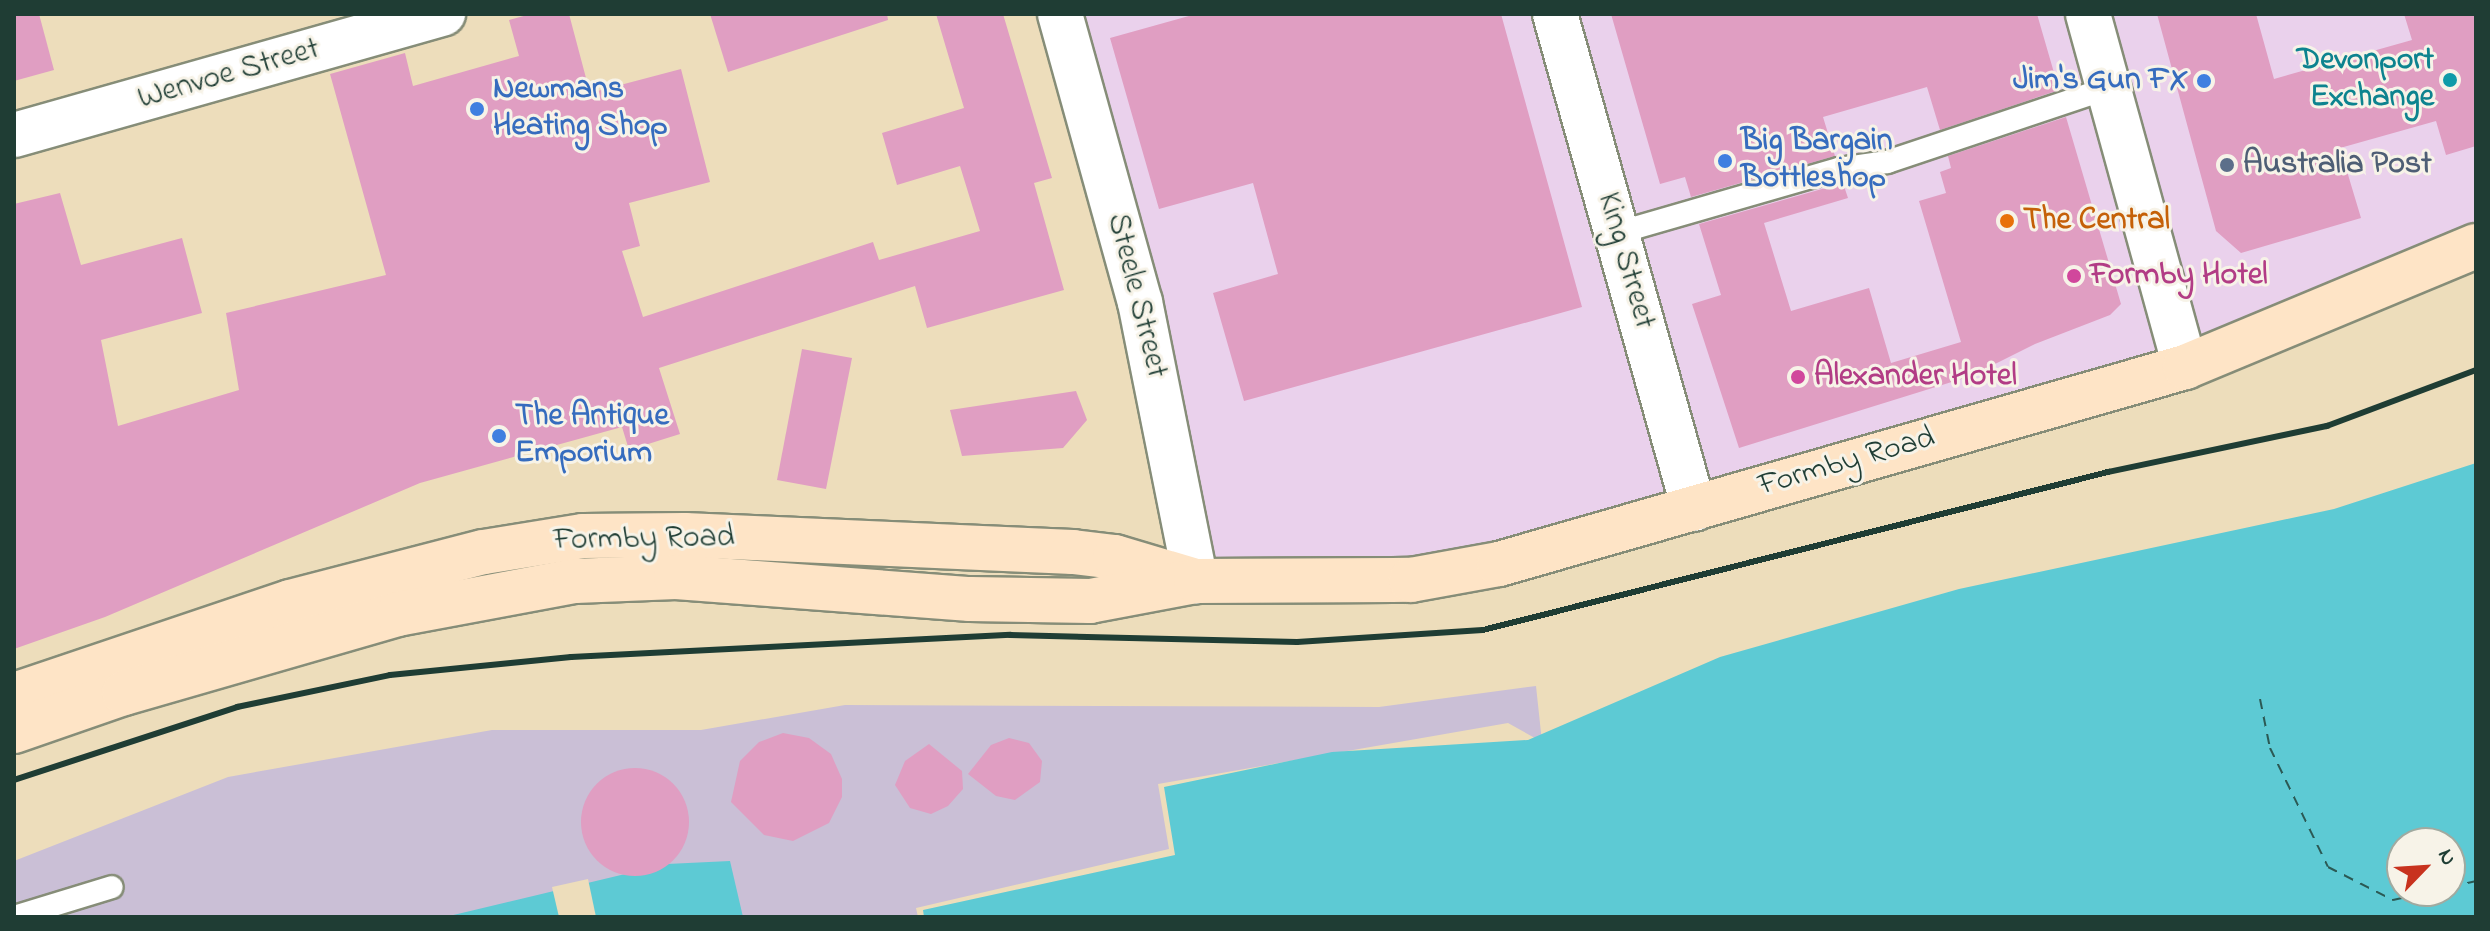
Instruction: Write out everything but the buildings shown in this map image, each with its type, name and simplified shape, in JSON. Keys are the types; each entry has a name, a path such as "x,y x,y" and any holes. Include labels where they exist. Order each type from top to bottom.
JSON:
{"main road":[{"name":"Formby Road","path":"14,731 124,693 398,614 575,581 676,577 970,599 1090,601 1196,581 1428,578 1552,550 2185,367 2476,246"},
{"name":"Formby Road","path":"14,695 290,602 484,552 570,538 685,535 1073,552 1115,557 1196,581"}],"street":[{"name":"Wenvoe Street","path":"14,135 443,14"},
{"name":"Steele Street","path":"1060,14 1140,302 1196,581"},
{"name":"King Street","path":"1555,14 1694,509"},
{"path":"2088,14 2185,367"}],"lane":[{"path":"1617,233 1839,169 1887,162 2108,88"},
{"path":"14,917 112,887"}],"shaded area":[{"path":"1060,14 2476,14 2476,244 2413,275 1566,547 1196,581"},
{"path":"1536,686 1542,742 1508,723 1158,784 1169,849 916,908 918,917 14,917 14,861 228,777 492,730 701,730 845,705 1379,707"}],"water":[{"path":"2476,463 2476,917 924,917 923,910 1175,855 1164,787 1332,752 1528,740 1720,657 1959,589 2334,509"},
{"path":"730,861 743,917 445,917 667,864"}],"pier":[{"path":"588,879 596,917 559,917 552,887"}],"ferry route":[{"path":"2260,699 2270,748 2328,867 2386,896"},
{"path":"2466,883 2476,881"}],"railway":[{"path":"14,780 237,707 390,675 571,657 1010,635 1297,642 1483,630 2108,472 2327,426 2476,370"}],"place":[{"name":"Devonport Exchange","path":"2450,80"},
{"name":"Jim's Gun FX","path":"2204,81"},
{"name":"Newmans Heating Shop","path":"477,109"},
{"name":"Big Bargain Bottleshop","path":"1725,161"},
{"name":"Australia Post","path":"2227,165"},
{"name":"The Central","path":"2007,221"},
{"name":"Formby Hotel","path":"2074,276"},
{"name":"Alexander Hotel","path":"1798,377"},
{"name":"The Antique Emporium","path":"499,436"}]}
